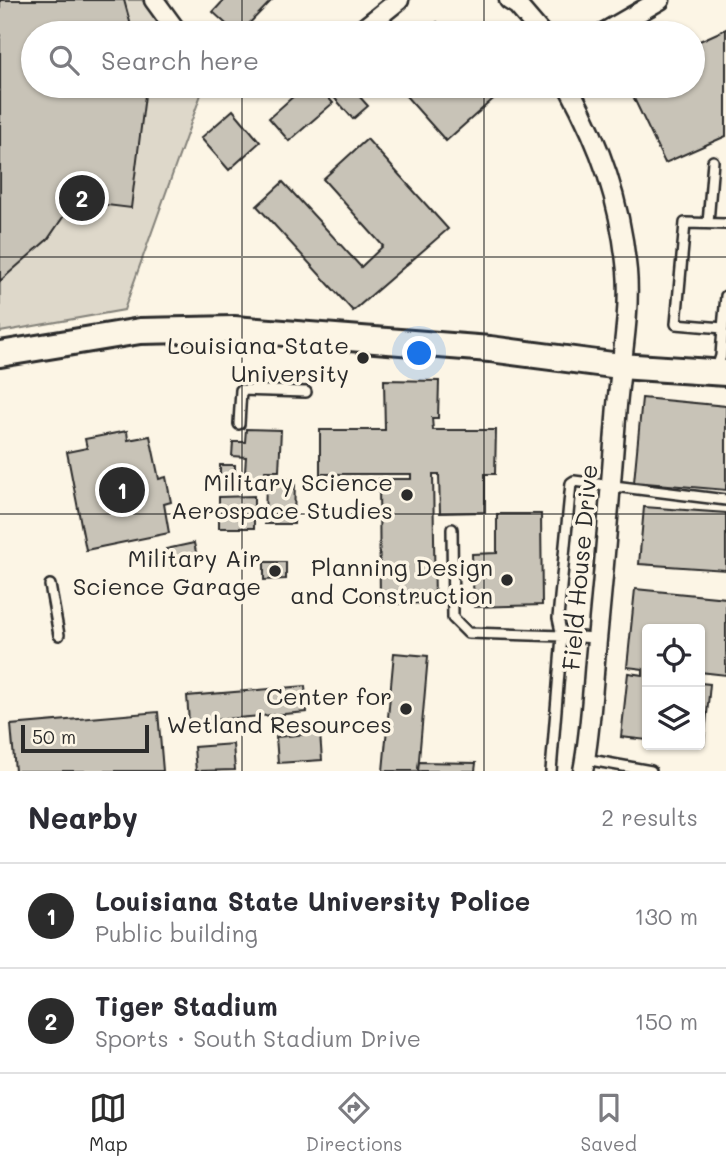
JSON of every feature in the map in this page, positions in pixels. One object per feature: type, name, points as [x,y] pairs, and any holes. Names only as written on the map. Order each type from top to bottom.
[{"type":"street","points":[[154,0],[169,21]]},
{"type":"street","points":[[376,21],[399,0]]},
{"type":"street","points":[[509,0],[531,21]]},
{"type":"street","points":[[624,21],[660,0]]},
{"type":"street","name":"Field House Drive","points":[[574,98],[597,143],[618,209],[627,273],[626,325],[584,765]]},
{"type":"street","points":[[0,354],[140,331],[234,329],[490,349],[620,366],[721,373]]},
{"type":"lane","points":[[708,223],[713,161]]},
{"type":"lane","points":[[723,328],[676,324],[685,223],[726,224]]},
{"type":"lane","points":[[721,373],[726,296]]},
{"type":"lane","points":[[239,424],[241,390],[306,392]]},
{"type":"lane","points":[[551,771],[562,636],[558,618],[571,483],[574,481],[611,485],[726,500]]},
{"type":"lane","points":[[452,529],[453,618],[468,633],[597,638]]},
{"type":"lane","points":[[50,585],[59,635]]},
{"type":"lane","points":[[584,765],[651,771]]},
{"type":"shaded area","points":[[0,0],[142,0],[159,21],[21,21],[21,98],[200,98],[124,310],[0,332]]},
{"type":"building","points":[[0,0],[124,0],[130,21],[21,21],[21,98],[145,98],[131,208],[74,201],[48,239],[0,281]]},
{"type":"building","points":[[224,0],[272,0],[252,21],[223,21],[213,12]]},
{"type":"building","points":[[726,29],[726,136],[665,163],[634,98],[705,98],[705,39]]},
{"type":"building","points":[[292,98],[329,98],[333,103],[289,141],[269,118]]},
{"type":"building","points":[[335,98],[361,98],[368,106],[353,119]]},
{"type":"building","points":[[408,98],[494,98],[446,141]]},
{"type":"building","points":[[233,110],[260,142],[229,170],[201,138]]},
{"type":"building","points":[[367,139],[448,229],[353,311],[257,206],[283,182],[361,267],[383,246],[323,179]]},
{"type":"building","name":"Military Science Aerospace Studies","points":[[384,380],[439,381],[438,418],[432,418],[433,430],[496,430],[495,474],[485,474],[485,512],[440,513],[439,474],[433,474],[435,603],[380,604],[379,479],[411,479],[411,474],[320,474],[320,430],[385,430]]},
{"type":"building","points":[[642,398],[726,406],[726,490],[634,482]]},
{"type":"building","points":[[246,429],[281,430],[279,471],[265,471],[265,486],[244,486],[246,457],[232,456],[233,442],[245,442]]},
{"type":"building","points":[[127,431],[128,440],[150,436],[159,479],[166,477],[171,502],[164,504],[169,533],[86,550],[67,452],[87,448],[85,439]]},
{"type":"building","points":[[220,465],[235,465],[235,482],[220,483]]},
{"type":"building","points":[[266,479],[295,479],[294,524],[265,524]]},
{"type":"building","points":[[254,496],[254,528],[219,528],[219,497]]},
{"type":"building","points":[[644,507],[726,513],[726,570],[639,564]]},
{"type":"building","name":"Planning Design and Construction","points":[[497,514],[541,514],[542,605],[474,607],[472,554],[497,553]]},
{"type":"building","points":[[194,543],[198,561],[170,567],[166,549]]},
{"type":"building","name":"Military Air Science Garage","points":[[264,562],[286,562],[286,579],[264,580]]},
{"type":"building","points":[[635,589],[726,598],[726,675],[705,673],[705,624],[642,624],[642,669],[627,667]]},
{"type":"building","name":"Center for Wetland Resources","points":[[394,653],[428,656],[418,771],[383,771]]},
{"type":"building","points":[[628,673],[642,675],[642,739],[621,737]]},
{"type":"building","points":[[705,684],[710,684],[705,735]]},
{"type":"building","points":[[305,686],[307,712],[189,722],[187,696]]},
{"type":"building","points":[[158,712],[163,771],[15,771],[11,725]]},
{"type":"building","points":[[320,733],[322,760],[278,763],[276,737]]},
{"type":"building","points":[[233,744],[235,770],[196,771],[194,747]]},
{"type":"building","points":[[419,762],[476,763],[475,771],[418,771]]},
{"type":"place","name":"Tiger Stadium","points":[[82,198]]},
{"type":"place","name":"Louisiana State University","points":[[363,358]]},
{"type":"place","name":"Louisiana State University Police","points":[[122,490]]},
{"type":"place","name":"Military Science Aerospace Studies","points":[[407,495]]},
{"type":"place","name":"Military Air Science Garage","points":[[275,571]]},
{"type":"place","name":"Planning Design and Construction","points":[[507,580]]},
{"type":"place","name":"Center for Wetland Resources","points":[[406,709]]}]
